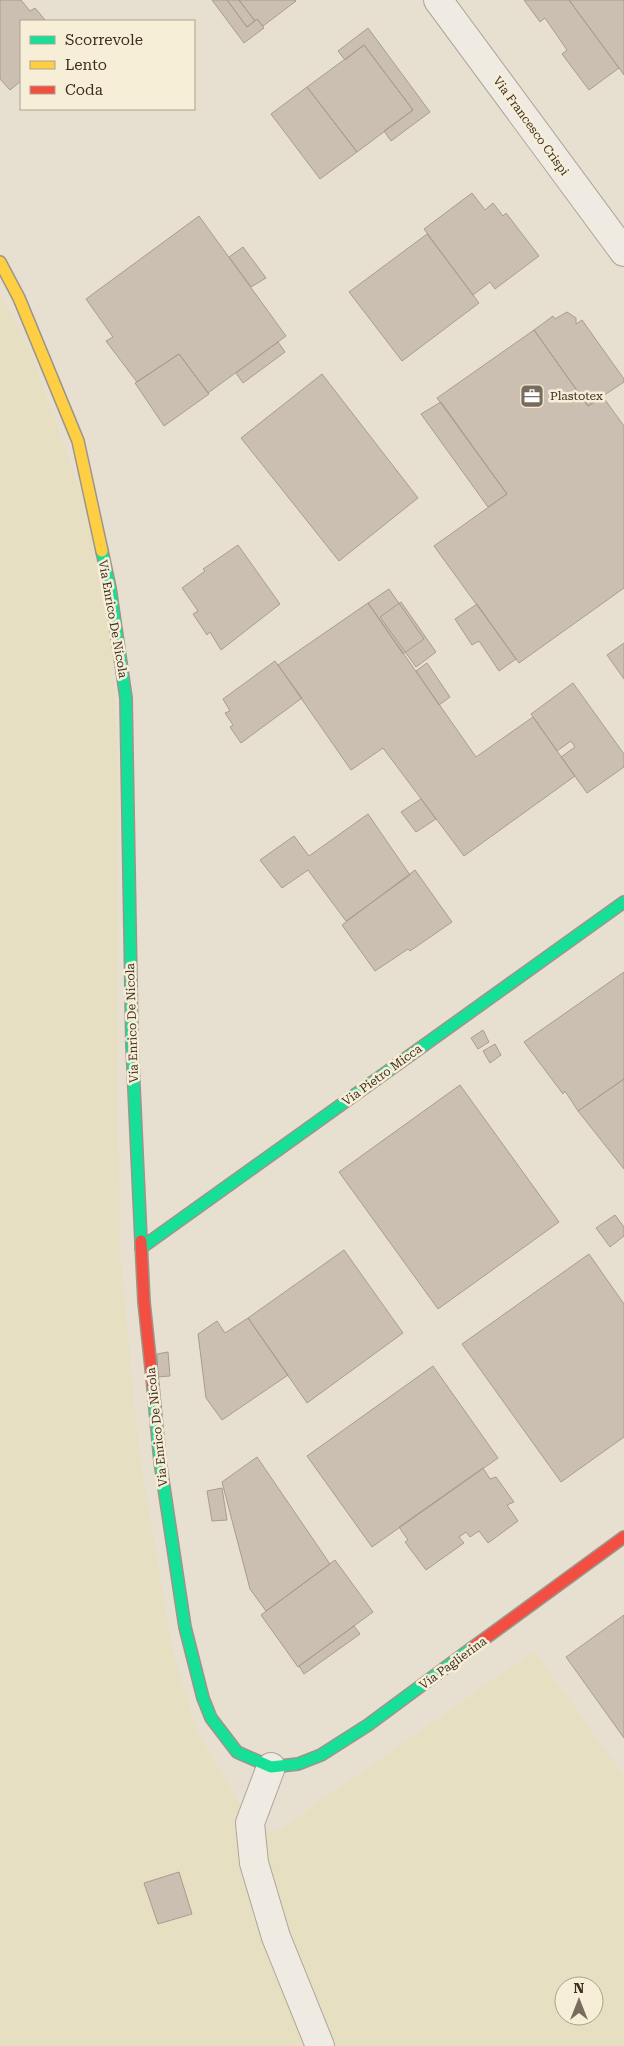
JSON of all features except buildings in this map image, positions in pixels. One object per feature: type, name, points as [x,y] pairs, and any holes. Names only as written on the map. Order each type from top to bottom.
[{"type":"street","name":"Via Francesco Crispi","points":[[438,0],[624,252]]},
{"type":"street","name":"Via Enrico De Nicola","points":[[0,262],[18,298],[78,441],[110,588],[120,646],[126,698],[132,1044],[140,1248],[160,1461],[185,1627],[201,1689],[211,1718],[237,1752],[271,1767]]},
{"type":"street","name":"Via Pietro Micca","points":[[140,1248],[624,902]]},
{"type":"street","name":"Via Paglierina","points":[[271,1767],[298,1764],[322,1754],[368,1725],[624,1537]]},
{"type":"street","points":[[271,1767],[250,1823],[254,1863],[276,1937],[320,2046]]},
{"type":"shaded area","points":[[0,294],[25,337],[90,517],[109,582],[118,776],[117,1017],[120,1252],[140,1459],[173,1652],[198,1734],[251,1822],[261,1831],[278,1831],[534,1651],[624,1776],[624,2046],[0,2046]]},
{"type":"traffic: fast","points":[[102,551],[110,588],[126,698],[132,1044],[141,1241]]},
{"type":"traffic: fast","points":[[141,1248],[624,902]]},
{"type":"traffic: fast","points":[[153,1387],[160,1461],[185,1627],[203,1698],[211,1718],[237,1752],[271,1767],[298,1764],[321,1755],[368,1725],[472,1648]]},
{"type":"traffic: slow","points":[[0,262],[19,298],[78,441],[102,551]]},
{"type":"traffic: jam","points":[[141,1241],[144,1302],[153,1387]]},
{"type":"traffic: jam","points":[[472,1648],[624,1537]]},
{"type":"place","name":"Plastotex","points":[[532,396]]}]
